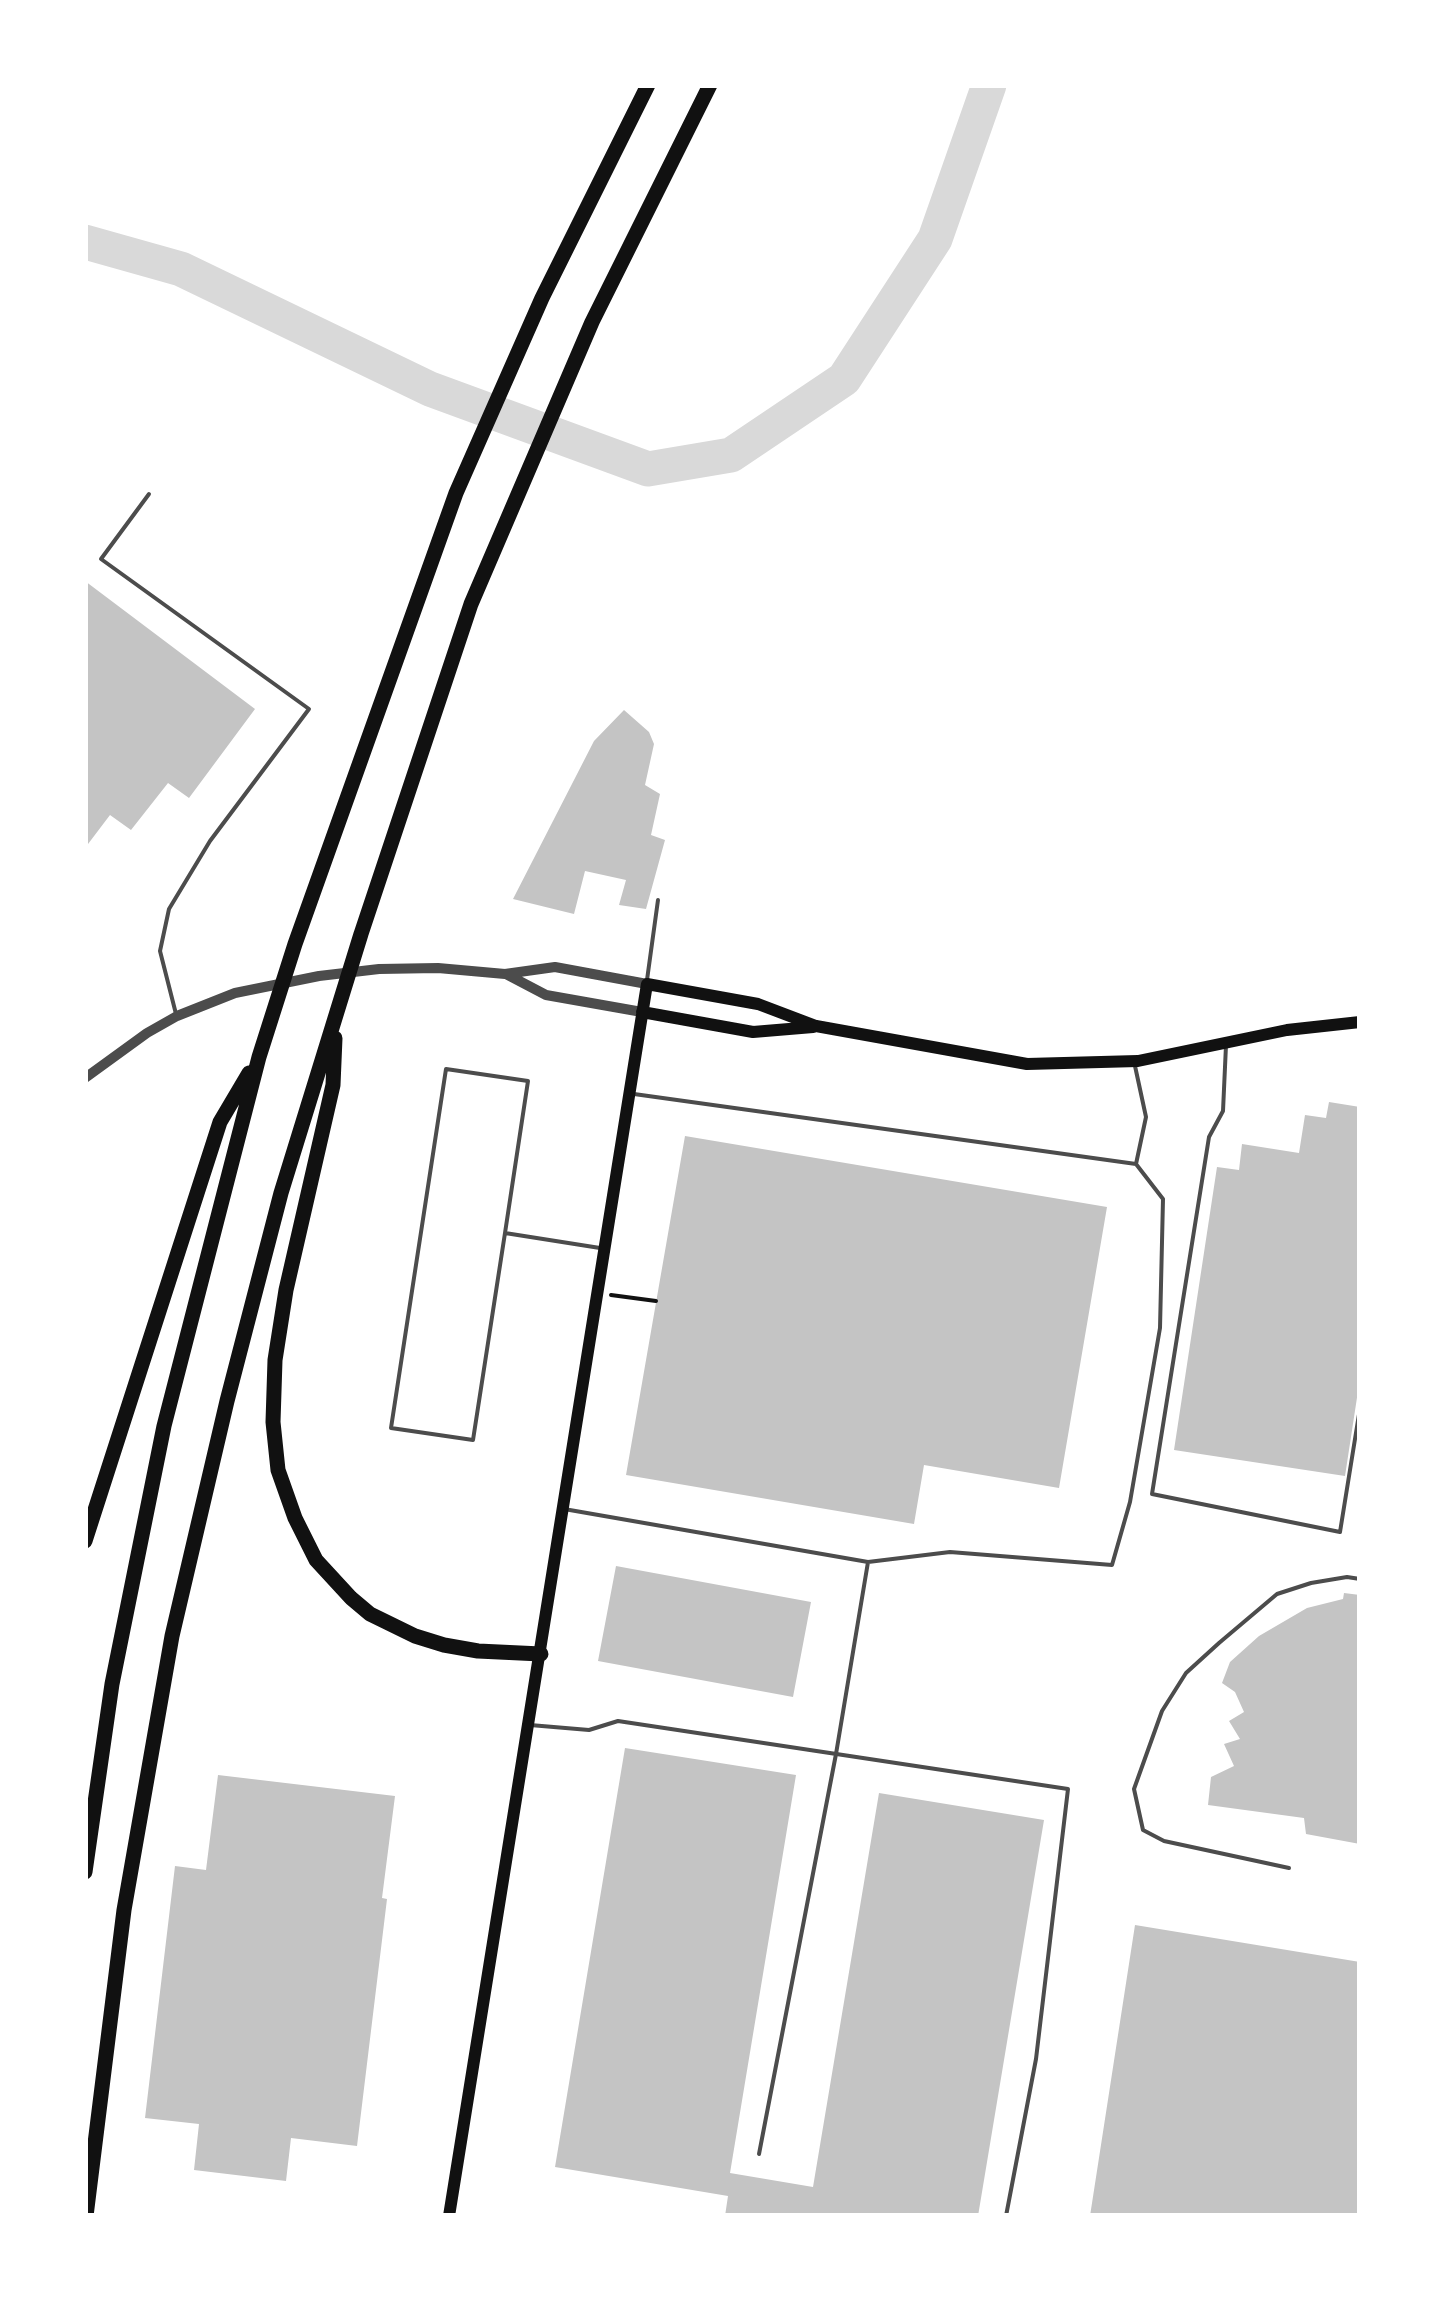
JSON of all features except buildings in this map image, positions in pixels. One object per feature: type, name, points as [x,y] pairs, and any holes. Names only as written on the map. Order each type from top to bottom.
[{"type":"highway","points":[[85,1872],[112,1684],[164,1426],[259,1056],[295,944],[456,493],[542,298],[648,85]]},
{"type":"highway","points":[[86,2216],[124,1910],[172,1636],[276,1212],[361,934],[471,604],[592,322],[710,85]]},
{"type":"highway","points":[[336,1014],[333,1085],[286,1290],[275,1360],[273,1422],[278,1470],[295,1518],[316,1560],[370,1614],[444,1645],[541,1654]]},
{"type":"highway","points":[[85,1542],[220,1122],[259,1056]]},
{"type":"main road","points":[[450,2216],[647,984],[758,1004],[816,1026],[1026,1064],[1134,1062],[1287,1030],[1360,1022]]},
{"type":"main road","points":[[642,1012],[753,1032],[816,1026]]},
{"type":"street","points":[[85,1078],[146,1033],[177,1016],[235,993],[334,974],[418,968],[505,974],[555,967],[647,984]]},
{"type":"street","points":[[505,974],[546,995],[642,1012]]},
{"type":"lane","points":[[150,494],[101,558],[309,709],[210,841],[169,909],[160,951],[177,1016]]},
{"type":"lane","points":[[647,984],[658,900]]},
{"type":"lane","points":[[1226,1043],[1223,1111],[1210,1137],[1152,1494],[1340,1532],[1360,1408]]},
{"type":"lane","points":[[1134,1062],[1146,1117],[1136,1164]]},
{"type":"lane","points":[[446,1069],[528,1082],[505,1233],[473,1440],[392,1428],[446,1069]]},
{"type":"lane","points":[[564,1509],[868,1562],[950,1552],[1112,1565],[1130,1502],[1160,1328],[1163,1199],[1136,1164],[630,1093]]},
{"type":"lane","points":[[505,1233],[605,1249]]},
{"type":"lane","points":[[759,2154],[836,1754],[868,1562]]},
{"type":"lane","points":[[1289,1868],[1164,1841],[1143,1830],[1134,1790],[1162,1711],[1186,1673],[1219,1642],[1277,1594],[1311,1583],[1347,1577],[1360,1579]]},
{"type":"lane","points":[[530,1725],[588,1730],[618,1721],[1068,1789],[1036,2059],[1006,2216]]},
{"type":"path","points":[[598,1294],[656,1301]]},
{"type":"waterway","points":[[85,242],[181,269],[430,389],[648,469],[731,455],[844,379],[935,239],[989,85]]}]
